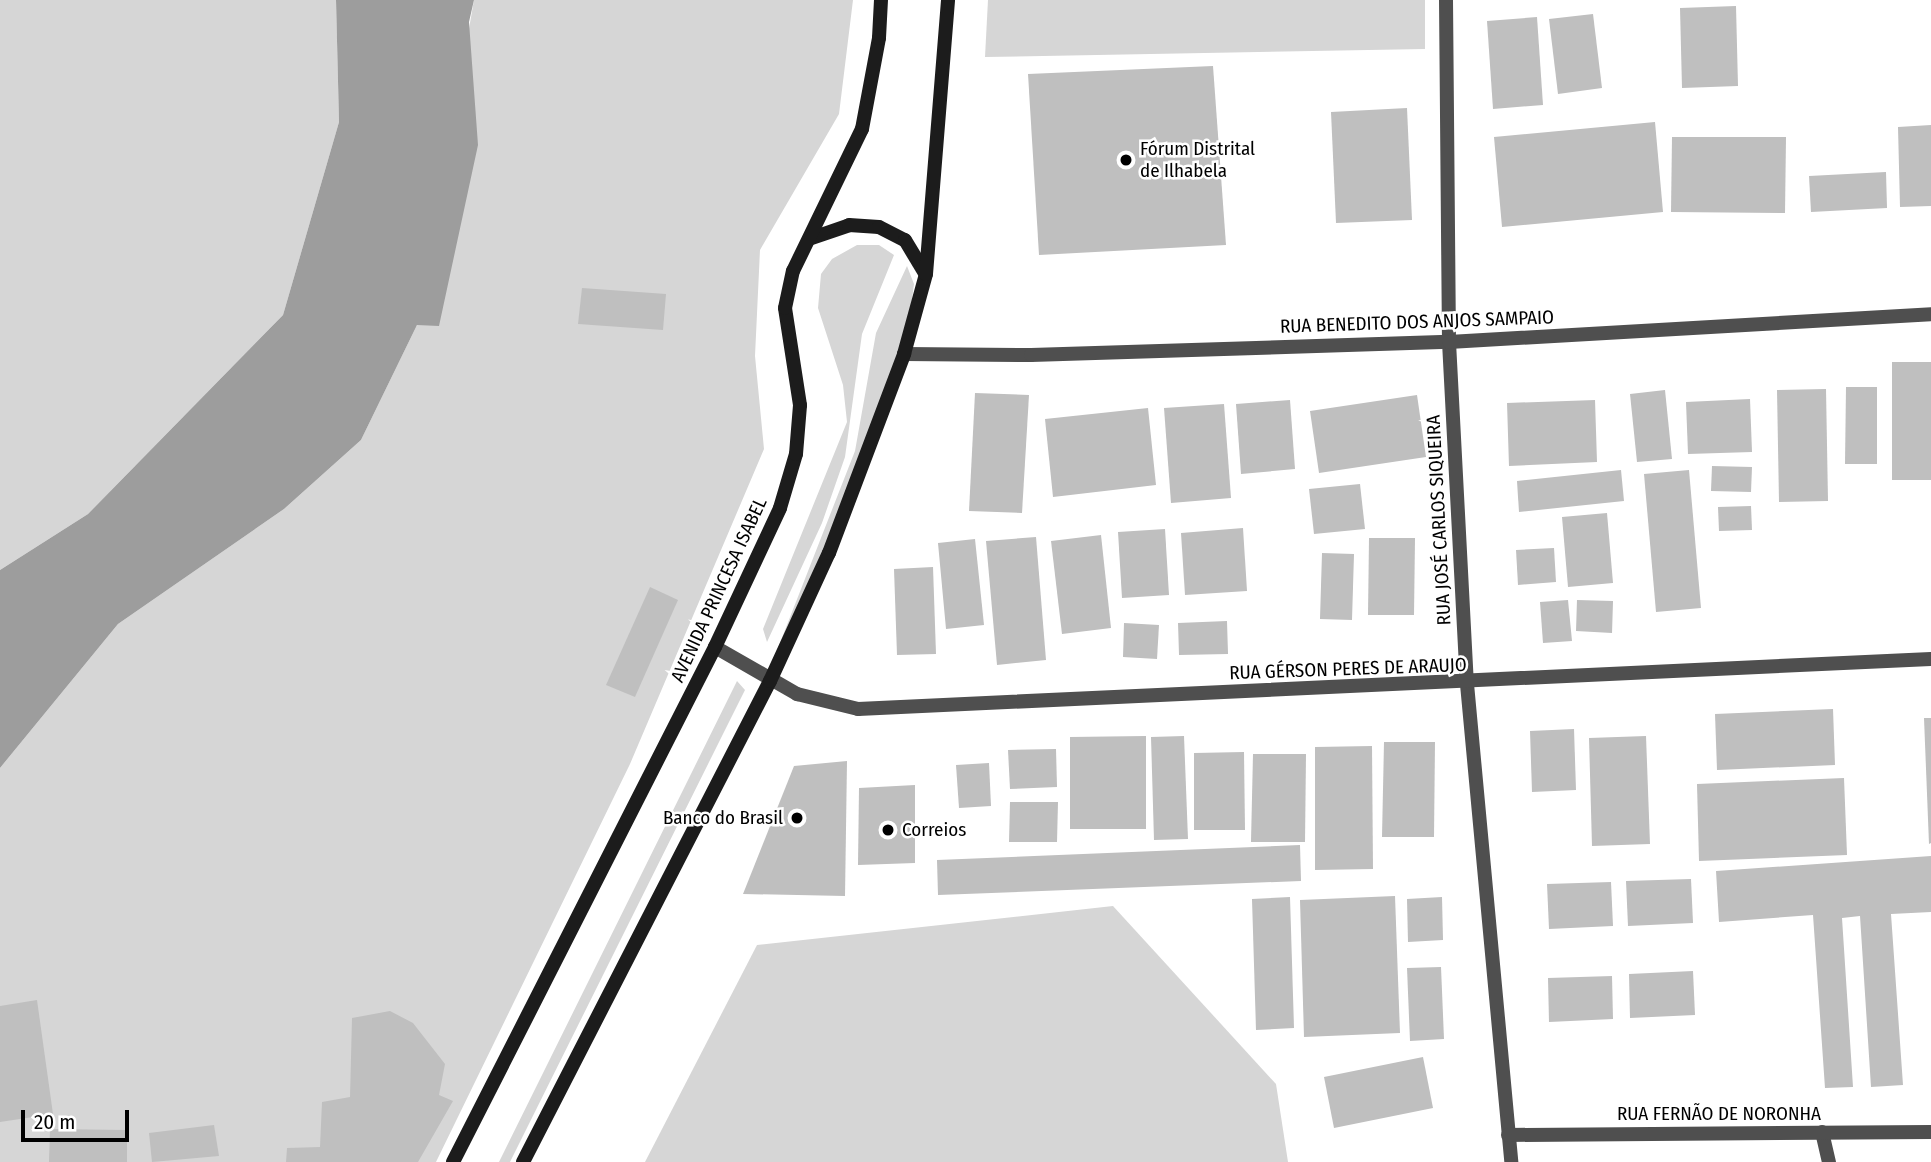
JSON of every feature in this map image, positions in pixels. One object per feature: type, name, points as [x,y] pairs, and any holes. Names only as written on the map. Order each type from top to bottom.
[{"type":"main road","name":"AVENIDA PRINCESA ISABEL","points":[[453,1162],[715,648],[780,508],[796,454],[800,405],[785,308],[793,271],[862,128],[879,38],[881,0]]},
{"type":"main road","points":[[523,1162],[770,681],[829,552],[904,354],[926,274],[948,0]]},
{"type":"main road","points":[[811,238],[849,225],[878,227],[905,240],[926,274]]},
{"type":"street","name":"RUA JOSÉ CARLOS SIQUEIRA","points":[[1446,0],[1449,342],[1467,684],[1511,1162]]},
{"type":"street","name":"RUA BENEDITO DOS ANJOS SAMPAIO","points":[[904,354],[1031,355],[1449,342],[1931,314]]},
{"type":"street","name":"RUA GÉRSON PERES DE ARAUJO","points":[[715,648],[796,694],[858,709],[1467,684],[1931,659]]},
{"type":"street","points":[[1822,1132],[1829,1162]]},
{"type":"street","name":"RUA FERNÃO DE NORONHA","points":[[1508,1135],[1931,1132]]},
{"type":"shaded area","points":[[0,0],[336,0],[339,122],[283,315],[88,514],[0,570]]},
{"type":"shaded area","points":[[336,0],[474,0],[469,22],[478,145],[439,326],[417,325],[361,440],[284,509],[118,624],[0,768],[0,570],[88,514],[283,315],[339,122]]},
{"type":"shaded area","points":[[474,0],[853,0],[839,114],[760,250],[755,356],[764,449],[630,764],[436,1162],[0,1162],[0,768],[118,624],[284,509],[361,440],[417,325]]},
{"type":"shaded area","points":[[988,0],[1425,0],[1425,49],[985,57]]},
{"type":"shaded area","points":[[857,245],[879,245],[894,255],[862,334],[845,457],[822,523],[767,642],[763,629],[847,422],[843,385],[818,308],[821,274],[832,259]]},
{"type":"shaded area","points":[[907,266],[914,284],[908,330],[786,659],[776,653],[855,451],[876,333]]},
{"type":"shaded area","points":[[737,681],[745,690],[510,1162],[499,1162]]},
{"type":"shaded area","points":[[1113,906],[1276,1084],[1288,1162],[645,1162],[757,945]]},
{"type":"building","points":[[1736,6],[1738,86],[1682,88],[1680,8]]},
{"type":"building","points":[[1593,14],[1602,88],[1558,94],[1549,19]]},
{"type":"building","points":[[1537,17],[1543,105],[1493,109],[1487,21]]},
{"type":"building","name":"Fórum Distrital de Ilhabela","points":[[1213,66],[1226,245],[1039,255],[1028,74]]},
{"type":"building","points":[[1407,108],[1412,220],[1336,223],[1331,112]]},
{"type":"building","points":[[1655,122],[1663,212],[1502,227],[1494,137]]},
{"type":"building","points":[[1931,125],[1931,206],[1900,207],[1898,127]]},
{"type":"building","points":[[1672,137],[1786,137],[1785,213],[1671,212]]},
{"type":"building","points":[[1886,172],[1887,208],[1811,212],[1809,176]]},
{"type":"building","points":[[582,288],[666,294],[663,330],[578,324]]},
{"type":"building","points":[[1892,362],[1931,362],[1931,480],[1892,480]]},
{"type":"building","points":[[1846,387],[1877,387],[1877,464],[1845,464]]},
{"type":"building","points":[[1826,389],[1828,501],[1779,502],[1777,390]]},
{"type":"building","points":[[1665,390],[1672,459],[1637,462],[1630,394]]},
{"type":"building","points":[[975,393],[1029,395],[1022,513],[969,511]]},
{"type":"building","points":[[1417,395],[1426,457],[1319,473],[1310,411]]},
{"type":"building","points":[[1750,399],[1752,452],[1688,454],[1686,402]]},
{"type":"building","points":[[1290,400],[1295,469],[1241,474],[1236,404]]},
{"type":"building","points":[[1595,400],[1597,462],[1509,466],[1507,403]]},
{"type":"building","points":[[1224,404],[1231,498],[1171,503],[1164,408]]},
{"type":"building","points":[[1148,408],[1156,485],[1053,497],[1045,419]]},
{"type":"building","points":[[1712,466],[1752,467],[1751,492],[1711,491]]},
{"type":"building","points":[[1621,470],[1624,501],[1519,512],[1517,481]]},
{"type":"building","points":[[1689,470],[1701,608],[1656,612],[1644,474]]},
{"type":"building","points":[[1360,484],[1365,529],[1314,534],[1309,489]]},
{"type":"building","points":[[1751,506],[1752,530],[1719,531],[1718,507]]},
{"type":"building","points":[[1607,513],[1613,583],[1568,587],[1562,517]]},
{"type":"building","points":[[1243,528],[1247,591],[1185,595],[1181,533]]},
{"type":"building","points":[[1165,529],[1169,595],[1122,598],[1118,532]]},
{"type":"building","points":[[1101,535],[1111,628],[1062,634],[1051,541]]},
{"type":"building","points":[[1036,537],[1046,660],[997,665],[986,541]]},
{"type":"building","points":[[1369,538],[1415,538],[1414,615],[1368,615]]},
{"type":"building","points":[[975,539],[984,625],[946,629],[938,543]]},
{"type":"building","points":[[1554,548],[1556,582],[1518,585],[1516,550]]},
{"type":"building","points":[[1322,553],[1354,554],[1352,620],[1320,619]]},
{"type":"building","points":[[933,567],[936,654],[897,655],[894,569]]},
{"type":"building","points":[[650,587],[678,600],[635,697],[606,685]]},
{"type":"building","points":[[1568,600],[1572,641],[1543,643],[1540,602]]},
{"type":"building","points":[[1577,600],[1613,601],[1612,633],[1576,631]]},
{"type":"building","points":[[1227,621],[1228,654],[1179,655],[1178,623]]},
{"type":"building","points":[[1124,623],[1159,625],[1157,659],[1123,657]]},
{"type":"building","points":[[1833,709],[1835,765],[1717,770],[1715,714]]},
{"type":"building","points":[[1924,718],[1931,718],[1929,844]]},
{"type":"building","points":[[1574,729],[1576,790],[1532,792],[1530,731]]},
{"type":"building","points":[[1146,736],[1146,829],[1070,829],[1070,737]]},
{"type":"building","points":[[1184,736],[1188,839],[1154,840],[1151,737]]},
{"type":"building","points":[[1646,736],[1650,844],[1592,846],[1589,738]]},
{"type":"building","points":[[1384,742],[1435,742],[1434,837],[1382,837]]},
{"type":"building","points":[[1372,746],[1373,869],[1315,870],[1315,747]]},
{"type":"building","points":[[1056,749],[1057,787],[1010,789],[1008,750]]},
{"type":"building","points":[[1244,752],[1245,830],[1194,830],[1194,753]]},
{"type":"building","points":[[1253,754],[1306,754],[1305,842],[1251,842]]},
{"type":"building","points":[[847,761],[845,896],[743,894],[794,766]]},
{"type":"building","points":[[989,763],[991,806],[959,808],[956,765]]},
{"type":"building","points":[[1844,778],[1847,855],[1699,861],[1697,784]]},
{"type":"building","points":[[915,785],[915,863],[858,865],[859,788]]},
{"type":"building","points":[[1010,802],[1058,802],[1057,842],[1009,842]]},
{"type":"building","points":[[1300,845],[1301,881],[938,895],[937,860]]},
{"type":"building","points":[[1931,856],[1931,912],[1891,914],[1903,1085],[1871,1087],[1860,916],[1842,918],[1853,1087],[1825,1088],[1813,915],[1719,922],[1716,871]]},
{"type":"building","points":[[1691,879],[1693,923],[1628,926],[1626,881]]},
{"type":"building","points":[[1611,882],[1613,926],[1549,929],[1547,884]]},
{"type":"building","points":[[1395,896],[1400,1033],[1304,1037],[1300,900]]},
{"type":"building","points":[[1290,897],[1294,1028],[1256,1030],[1252,899]]},
{"type":"building","points":[[1442,897],[1443,940],[1408,942],[1407,899]]},
{"type":"building","points":[[1441,967],[1444,1039],[1410,1041],[1407,968]]},
{"type":"building","points":[[1693,971],[1695,1015],[1630,1018],[1629,974]]},
{"type":"building","points":[[1612,976],[1613,1019],[1549,1022],[1548,978]]},
{"type":"building","points":[[37,1000],[53,1114],[0,1122],[0,1006]]},
{"type":"building","points":[[390,1011],[413,1023],[445,1064],[439,1095],[453,1101],[418,1162],[286,1162],[287,1148],[320,1147],[322,1102],[350,1097],[352,1018]]},
{"type":"building","points":[[1423,1057],[1433,1108],[1334,1128],[1324,1077]]},
{"type":"building","points":[[214,1125],[219,1156],[152,1162],[149,1133]]},
{"type":"building","points":[[50,1129],[127,1130],[127,1162],[49,1162]]},
{"type":"place","name":"Fórum Distrital de Ilhabela","points":[[1126,160]]},
{"type":"place","name":"Banco do Brasil","points":[[797,818]]},
{"type":"place","name":"Correios","points":[[888,830]]}]
